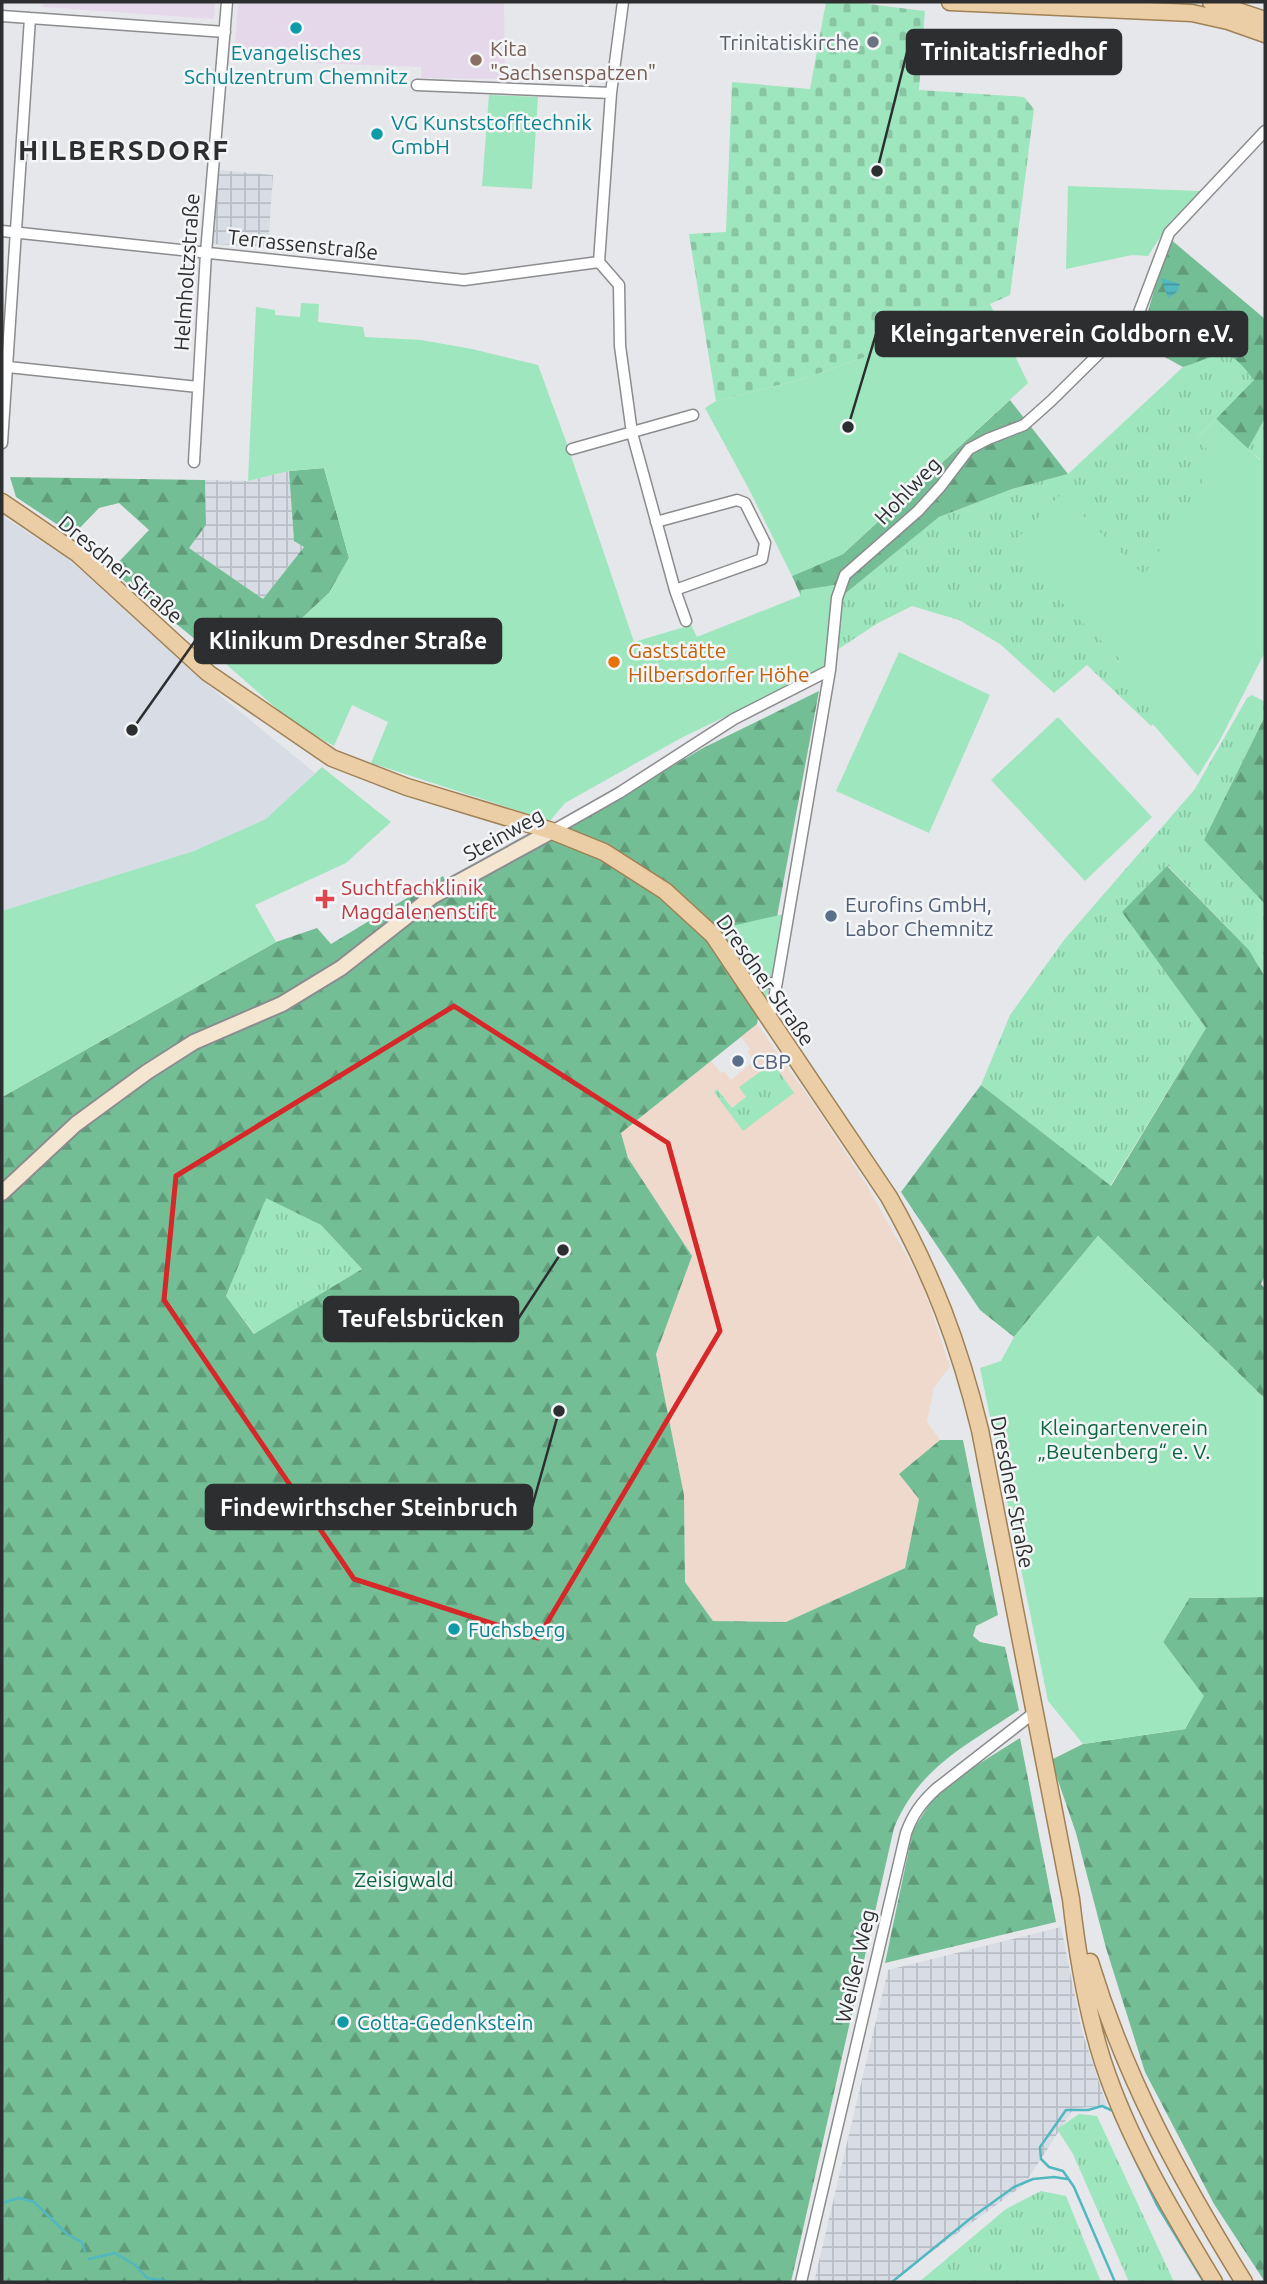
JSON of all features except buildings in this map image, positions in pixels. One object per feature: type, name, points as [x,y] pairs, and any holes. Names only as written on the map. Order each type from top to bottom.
[{"type":"main road","points":[[950,2],[1192,13],[1228,20],[1265,34]]},
{"type":"main road","points":[[1210,2],[1265,20]]},
{"type":"main road","name":"Dresdner Straße","points":[[2,502],[78,554],[208,673],[332,758],[410,788],[552,831],[604,852],[665,891],[713,935],[889,1198],[911,1236],[940,1299],[966,1371],[981,1430],[1071,1899]]},
{"type":"main road","points":[[1071,1899],[1086,1986],[1108,2076],[1155,2180],[1214,2282]]},
{"type":"main road","points":[[1071,1899],[1107,2014],[1140,2096],[1192,2198],[1244,2282]]},
{"type":"street","name":"Helmholtzstraße","points":[[194,462],[206,253],[227,2]]},
{"type":"street","points":[[623,2],[611,93],[599,262],[619,285],[620,346],[632,433],[686,621]]},
{"type":"street","points":[[2,16],[225,32]]},
{"type":"street","points":[[2,443],[30,18]]},
{"type":"street","points":[[417,85],[611,93]]},
{"type":"street","name":"Hohlweg","points":[[766,1014],[772,1010],[830,670],[837,598],[845,575],[918,511],[969,449],[1024,425],[1138,315],[1169,233],[1265,131]]},
{"type":"street","name":"Terrassenstraße","points":[[2,231],[464,280],[599,262]]},
{"type":"street","points":[[8,367],[198,387]]},
{"type":"street","points":[[572,449],[694,415]]},
{"type":"street","points":[[656,522],[737,500],[745,503],[765,543],[762,559],[675,590]]},
{"type":"street","name":"Steinweg","points":[[2,1193],[76,1124],[146,1072],[194,1042],[282,1004],[341,968],[433,896],[619,793],[724,725],[830,670]]},
{"type":"street","points":[[743,979],[776,984]]},
{"type":"street","name":"Weißer Weg","points":[[801,2282],[906,1833],[914,1812],[936,1789],[1035,1712]]},
{"type":"highlighted area","points":[[454,1006],[668,1143],[720,1331],[538,1638],[354,1579],[164,1300],[176,1176]]},
{"type":"shaded area","points":[[43,2],[215,2],[214,19],[43,7]]},
{"type":"shaded area","points":[[238,2],[504,2],[505,72],[503,79],[421,78],[421,67],[234,60]]},
{"type":"shaded area","points":[[217,170],[273,175],[268,247],[212,244]]},
{"type":"shaded area","points":[[289,471],[294,541],[304,547],[263,599],[189,548],[206,525],[205,480],[248,481]]},
{"type":"shaded area","points":[[2,516],[66,557],[210,687],[315,773],[267,819],[194,851],[2,911]]},
{"type":"shaded area","points":[[757,1024],[866,1184],[922,1283],[950,1367],[934,1387],[927,1422],[940,1440],[899,1474],[919,1499],[905,1568],[786,1622],[713,1621],[685,1583],[684,1495],[656,1354],[692,1256],[628,1158],[621,1133],[711,1061],[731,1080],[754,1061],[747,1051],[750,1049],[741,1037]]},
{"type":"shaded area","points":[[1061,1927],[1082,2031],[1107,2106],[1077,2108],[1072,2111],[1024,2185],[890,2282],[814,2282],[888,1970]]},
{"type":"green space","points":[[826,2],[852,2],[925,11],[919,90],[1024,97],[1034,109],[1010,295],[897,346],[803,379],[716,401],[689,234],[726,232],[732,82],[810,89]]},
{"type":"green space","points":[[489,95],[538,97],[532,189],[482,186]]},
{"type":"green space","points":[[1068,186],[1200,191],[1170,222],[1148,256],[1132,255],[1066,269]]},
{"type":"green space","points":[[1169,238],[1265,319],[1265,418],[1248,449],[1216,419],[1254,380],[1245,368],[1230,356],[1223,355],[1183,367],[1130,338],[1145,322]]},
{"type":"green space","points":[[301,303],[319,304],[318,322],[363,327],[365,337],[421,340],[538,365],[634,642],[691,625],[697,637],[800,596],[801,590],[835,585],[827,667],[681,738],[565,803],[550,821],[371,763],[388,722],[352,705],[334,746],[293,723],[226,664],[245,645],[284,635],[329,593],[349,558],[324,468],[289,471],[248,481],[256,307],[275,310],[275,315],[300,317]]},
{"type":"green space","points":[[990,304],[1028,383],[843,554],[792,576],[705,408],[716,401],[803,379],[897,346]]},
{"type":"green space","points":[[1220,353],[1238,359],[1255,380],[1196,439],[1218,458],[1171,706],[1151,726],[1087,665],[1054,693],[1000,644],[959,620],[912,606],[878,623],[837,650],[841,597],[939,517],[1012,489],[1068,474],[1183,367]]},
{"type":"green space","points":[[1010,400],[1068,474],[1012,489],[939,517],[841,597],[834,585],[801,596],[792,576],[843,554]]},
{"type":"green space","points":[[1265,418],[1265,451],[1261,460],[1248,449]]},
{"type":"green space","points":[[1216,419],[1260,460],[1265,451],[1265,652],[1220,740],[1198,776],[1151,722],[1167,705],[1007,549],[1061,494],[1144,575],[1217,459],[1196,439]]},
{"type":"green space","points":[[324,468],[349,558],[329,593],[284,635],[245,645],[225,664],[111,570],[149,530],[119,503],[99,508],[73,535],[16,497],[10,477],[205,480],[206,525],[189,548],[263,599],[304,547],[294,541],[289,471]]},
{"type":"green space","points":[[899,652],[990,695],[929,833],[836,791]]},
{"type":"green space","name":"Zeisigwald","points":[[819,691],[757,1024],[621,1133],[628,1158],[692,1256],[656,1354],[684,1495],[685,1582],[713,1621],[786,1622],[905,1568],[919,1499],[899,1474],[940,1440],[963,1440],[998,1615],[976,1626],[973,1636],[980,1642],[1005,1647],[1019,1710],[946,1759],[931,1773],[904,1807],[894,1828],[791,2282],[2,2282],[2,1097],[276,942],[317,928],[331,944],[443,876],[453,895],[703,748]],"holes":[[[266,1198],[321,1225],[362,1269],[254,1334],[226,1296]]]},
{"type":"green space","points":[[1252,695],[1265,702],[1265,716],[1204,840],[1265,904],[1265,977],[1249,950],[1168,866],[1123,912],[1206,1028],[1110,1186],[981,1085],[1010,1015],[1064,940],[1195,789],[1247,698]]},
{"type":"green space","points":[[1265,716],[1265,904],[1204,840]]},
{"type":"green space","points":[[1058,717],[1152,817],[1085,881],[991,780]]},
{"type":"green space","points":[[322,767],[391,822],[346,863],[255,905],[276,942],[2,1097],[2,911],[194,851],[266,819]]},
{"type":"green space","points":[[1167,866],[1249,950],[1265,977],[1265,1276],[1261,1284],[1265,1289],[1265,1399],[1098,1236],[1014,1337],[980,1310],[901,1192],[981,1085],[1111,1186],[1206,1028],[1122,912]]},
{"type":"green space","points":[[784,914],[767,998],[719,929]]},
{"type":"green space","points":[[767,1067],[778,1070],[794,1093],[743,1131],[714,1092],[717,1089],[732,1108],[746,1097],[739,1087]]},
{"type":"green space","points":[[266,1197],[321,1225],[362,1269],[255,1334],[226,1296]]},
{"type":"green space","name":"Kleingartenverein „Beutenberg“ e. V.","points":[[1098,1236],[1265,1399],[1265,1597],[1189,1598],[1163,1642],[1204,1696],[1185,1729],[1083,1744],[1048,1701],[980,1368],[1001,1361],[1014,1337]]},
{"type":"green space","points":[[1265,1597],[1265,2282],[1214,2204],[1145,2072],[1106,1948],[1076,1833],[1051,1760],[1083,1744],[1185,1729],[1203,1696],[1163,1642],[1189,1598]]},
{"type":"green space","points":[[1020,1738],[1056,1922],[885,1963],[913,1830],[939,1789]]},
{"type":"green space","points":[[1079,2114],[1097,2116],[1174,2282],[1129,2282],[1073,2154],[1057,2129]]},
{"type":"green space","points":[[1041,2191],[1066,2196],[1101,2282],[919,2282],[1006,2209]]},
{"type":"water","points":[[1161,278],[1180,284],[1177,292],[1168,298]]},
{"type":"waterway","points":[[1115,2282],[1074,2187],[1063,2171],[1049,2167],[1041,2159],[1040,2147],[1066,2110],[1088,2110],[1102,2106],[1113,2111],[1117,2121]]},
{"type":"waterway","points":[[1133,2155],[1157,2205],[1204,2282]]},
{"type":"waterway","points":[[892,2282],[1014,2187],[1033,2179],[1067,2179]]},
{"type":"waterway","points":[[2,2203],[19,2198],[34,2202],[68,2235],[82,2242],[85,2252]]},
{"type":"waterway","points":[[89,2259],[115,2253],[135,2265],[147,2278],[174,2282]]},
{"type":"place","name":"Evangelisches Schulzentrum Chemnitz","points":[[296,28]]},
{"type":"place","name":"Trinitatiskirche","points":[[873,42]]},
{"type":"place","name":"Kita \"Sachsenspatzen\"","points":[[476,60]]},
{"type":"place","name":"VG Kunststofftechnik GmbH","points":[[377,134]]},
{"type":"place","name":"Trinitatisfriedhof","points":[[877,171]]},
{"type":"place","name":"Kleingartenverein Goldborn e.V.","points":[[848,427]]},
{"type":"place","name":"Gaststätte Hilbersdorfer Höhe","points":[[614,662]]},
{"type":"place","name":"Klinikum Dresdner Straße","points":[[132,730]]},
{"type":"place","name":"Suchtfachklinik Magdalenenstift","points":[[325,899]]},
{"type":"place","name":"Eurofins GmbH, Labor Chemnitz","points":[[831,916]]},
{"type":"place","name":"CBP","points":[[738,1061]]},
{"type":"place","name":"Teufelsbrücken","points":[[563,1250]]},
{"type":"place","name":"Findewirthscher Steinbruch","points":[[559,1411]]},
{"type":"place","name":"Fuchsberg","points":[[454,1629]]},
{"type":"place","name":"Cotta-Gedenkstein","points":[[343,2022]]},
{"type":"district","name":"HILBERSDORF","points":[[124,149]]}]
